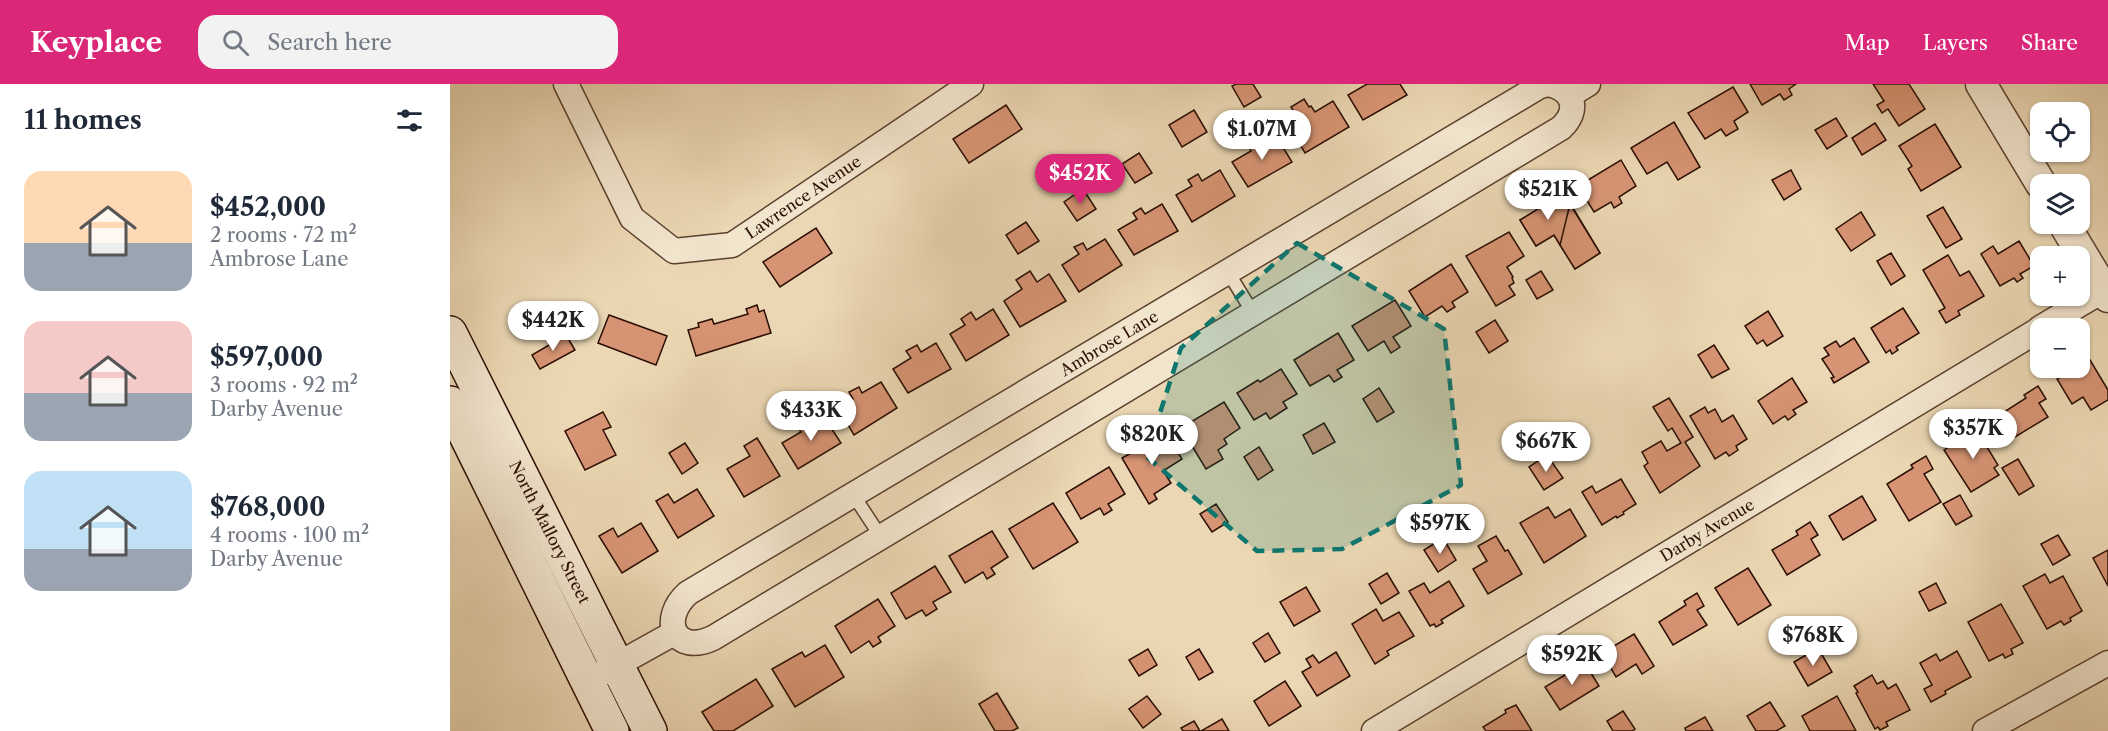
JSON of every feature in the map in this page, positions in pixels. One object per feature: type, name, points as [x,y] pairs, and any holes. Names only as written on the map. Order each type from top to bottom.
[{"type":"main road","name":"North Mallory Street","points":[[450,333],[650,731]]},
{"type":"main road","name":"North Mallory Street","points":[[450,403],[612,731]]},
{"type":"street","name":"Lawrence Avenue","points":[[566,84],[632,218],[674,251],[732,245],[971,84]]},
{"type":"street","points":[[1981,84],[2035,174]]},
{"type":"street","name":"Ambrose Lane","points":[[1554,85],[1579,89],[1569,119],[1561,128],[706,641],[687,642],[674,633],[672,626],[675,610],[688,593],[1540,86],[1554,85]]},
{"type":"street","points":[[2070,234],[2106,294]]},
{"type":"street","name":"Darby Avenue","points":[[2061,318],[2106,294]]},
{"type":"street","name":"Darby Avenue","points":[[1374,731],[2030,335]]},
{"type":"street","points":[[586,682],[674,633]]},
{"type":"street","points":[[1985,731],[2108,663]]},
{"type":"lane","points":[[1228,272],[1253,313]]},
{"type":"lane","points":[[854,496],[880,537]]},
{"type":"highlighted area","points":[[1297,243],[1444,329],[1461,485],[1342,549],[1257,551],[1146,456],[1181,348]]},
{"type":"building","points":[[1253,84],[1261,97],[1244,107],[1232,86]]},
{"type":"building","points":[[1367,84],[1400,84],[1407,95],[1363,120],[1348,95]]},
{"type":"building","points":[[1750,84],[1796,84],[1789,89],[1792,95],[1784,100],[1780,94],[1762,105]]},
{"type":"building","points":[[1873,84],[1909,84],[1925,109],[1899,126],[1888,109],[1882,113],[1877,105],[1884,101]]},
{"type":"building","points":[[1733,87],[1748,112],[1734,121],[1738,129],[1726,136],[1721,129],[1705,139],[1688,113]]},
{"type":"building","points":[[1304,99],[1315,112],[1333,101],[1349,127],[1305,153],[1286,121],[1296,115],[1291,107]]},
{"type":"building","points":[[1006,105],[1022,129],[969,163],[953,139]]},
{"type":"building","points":[[1194,110],[1207,132],[1182,147],[1169,125]]},
{"type":"building","points":[[1836,118],[1847,136],[1827,149],[1815,130]]},
{"type":"building","points":[[1674,122],[1700,167],[1678,180],[1667,162],[1647,174],[1631,148]]},
{"type":"building","points":[[1875,123],[1886,140],[1862,155],[1852,138]]},
{"type":"building","points":[[1935,124],[1961,167],[1921,191],[1908,169],[1912,166],[1899,146]]},
{"type":"building","points":[[1276,136],[1292,162],[1248,187],[1232,162],[1251,151],[1247,144],[1256,139],[1260,146]]},
{"type":"building","points":[[1139,153],[1152,173],[1135,183],[1122,164]]},
{"type":"building","points":[[1621,160],[1636,186],[1619,197],[1622,203],[1614,208],[1611,202],[1594,212],[1578,186]]},
{"type":"building","points":[[1220,170],[1235,196],[1192,222],[1176,195],[1192,186],[1188,180],[1198,174],[1202,181]]},
{"type":"building","points":[[1791,170],[1801,189],[1784,200],[1772,180]]},
{"type":"building","points":[[1083,189],[1096,209],[1077,221],[1064,202]]},
{"type":"building","points":[[1564,193],[1570,204],[1560,245],[1554,235],[1536,246],[1520,220]]},
{"type":"building","points":[[1564,193],[1600,253],[1575,269],[1554,235],[1536,246],[1520,220]]},
{"type":"building","points":[[1162,204],[1178,231],[1134,255],[1118,230],[1137,219],[1133,213],[1141,208],[1145,214]]},
{"type":"building","points":[[1570,204],[1600,253],[1575,269],[1560,245]]},
{"type":"building","points":[[1943,207],[1962,239],[1946,248],[1927,216]]},
{"type":"building","points":[[1861,212],[1875,235],[1851,251],[1836,229]]},
{"type":"building","points":[[1026,222],[1039,241],[1018,254],[1006,235]]},
{"type":"building","points":[[816,228],[832,253],[780,287],[763,262]]},
{"type":"building","points":[[1509,232],[1524,256],[1507,267],[1514,283],[1509,286],[1515,295],[1496,306],[1466,256]]},
{"type":"building","points":[[1105,239],[1122,265],[1079,292],[1062,265],[1079,254],[1074,247],[1083,243],[1087,250]]},
{"type":"building","points":[[2019,241],[2030,259],[2030,268],[2020,274],[2023,278],[2017,282],[2014,278],[2000,286],[1981,254],[1993,246],[1998,254]]},
{"type":"building","points":[[1891,253],[1905,276],[1891,285],[1877,261]]},
{"type":"building","points":[[1948,255],[1960,276],[1969,271],[1984,296],[1958,311],[1960,315],[1946,323],[1939,311],[1945,308],[1923,270]]},
{"type":"building","points":[[1451,264],[1468,292],[1452,302],[1455,307],[1447,312],[1442,306],[1425,317],[1409,291]]},
{"type":"building","points":[[1030,271],[1037,282],[1049,274],[1066,301],[1020,327],[1004,301],[1022,289],[1016,280]]},
{"type":"building","points":[[1541,271],[1553,290],[1537,299],[1526,280]]},
{"type":"building","points":[[1395,300],[1411,326],[1393,337],[1400,347],[1391,353],[1384,341],[1368,351],[1352,326]]},
{"type":"building","points":[[757,305],[759,312],[764,310],[771,333],[696,356],[688,330],[699,327],[698,323],[712,319],[714,324],[748,314],[746,309]]},
{"type":"building","points":[[1903,308],[1919,333],[1896,347],[1898,350],[1892,354],[1890,350],[1886,353],[1871,328]]},
{"type":"building","points":[[993,309],[1009,335],[966,361],[950,334],[965,325],[961,319],[971,312],[976,320]]},
{"type":"building","points":[[1768,311],[1783,336],[1767,346],[1763,340],[1757,344],[1745,326]]},
{"type":"building","points":[[609,315],[667,336],[656,365],[598,343]]},
{"type":"building","points":[[1495,320],[1508,341],[1489,353],[1476,332]]},
{"type":"building","points":[[1338,333],[1354,360],[1337,370],[1342,377],[1334,382],[1329,375],[1310,386],[1294,360]]},
{"type":"building","points":[[566,335],[575,350],[540,369],[532,355]]},
{"type":"building","points":[[1854,338],[1869,362],[1834,383],[1831,378],[1834,377],[1822,359],[1829,355],[1824,348],[1836,341],[1840,347]]},
{"type":"building","points":[[936,343],[951,369],[908,393],[893,369],[911,358],[906,351],[917,345],[921,352]]},
{"type":"building","points":[[1714,345],[1729,369],[1712,378],[1698,355]]},
{"type":"building","points":[[2090,360],[2108,390],[2108,400],[2091,410],[2083,397],[2072,404],[2057,379],[2090,378]]},
{"type":"building","points":[[1281,369],[1297,394],[1283,402],[1287,408],[1270,419],[1266,413],[1254,420],[1237,393]]},
{"type":"building","points":[[1792,378],[1807,402],[1793,410],[1796,414],[1788,420],[1785,416],[1773,424],[1758,401]]},
{"type":"building","points":[[881,382],[897,408],[854,435],[838,408],[853,399],[849,392],[859,387],[862,393]]},
{"type":"building","points":[[2038,386],[2046,399],[2039,403],[2048,417],[2015,437],[2001,414],[2026,398],[2024,395]]},
{"type":"building","points":[[1379,388],[1394,412],[1377,422],[1363,399]]},
{"type":"building","points":[[1669,398],[1693,437],[1685,442],[1700,466],[1660,493],[1644,466],[1648,463],[1642,452],[1661,441],[1667,451],[1681,443],[1672,428],[1668,431],[1653,407]]},
{"type":"building","points":[[1224,402],[1240,428],[1224,439],[1227,444],[1218,450],[1223,459],[1206,469],[1181,428]]},
{"type":"building","points":[[1705,407],[1708,413],[1715,409],[1722,422],[1733,415],[1747,439],[1736,446],[1738,450],[1729,456],[1726,452],[1715,459],[1690,416]]},
{"type":"building","points":[[603,412],[611,427],[603,430],[616,455],[585,470],[565,431]]},
{"type":"building","points":[[824,417],[841,443],[798,469],[782,443],[801,432],[796,425],[804,420],[808,426]]},
{"type":"building","points":[[1324,423],[1335,442],[1313,454],[1303,435]]},
{"type":"building","points":[[1976,429],[1998,465],[1994,468],[1999,475],[1971,492],[1944,450],[1957,442],[1955,438],[1963,434],[1964,437]]},
{"type":"building","points":[[1166,433],[1182,459],[1163,471],[1171,483],[1154,494],[1157,499],[1149,504],[1122,458]]},
{"type":"building","points":[[757,438],[780,476],[744,497],[727,469],[750,456],[744,446]]},
{"type":"building","points":[[685,443],[698,463],[682,474],[669,453]]},
{"type":"building","points":[[1259,447],[1273,470],[1258,480],[1244,457]]},
{"type":"building","points":[[1547,455],[1563,478],[1544,490],[1529,467]]},
{"type":"building","points":[[1926,456],[1933,469],[1924,474],[1941,502],[1909,521],[1887,484],[1913,468],[1911,465]]},
{"type":"building","points":[[2018,459],[2034,486],[2019,495],[2002,468]]},
{"type":"building","points":[[1109,467],[1125,494],[1108,504],[1112,510],[1104,515],[1100,508],[1081,519],[1066,493]]},
{"type":"building","points":[[1621,479],[1636,504],[1623,512],[1624,514],[1602,525],[1582,492],[1592,486],[1596,493]]},
{"type":"building","points":[[697,489],[714,516],[678,538],[656,501],[668,494],[674,503]]},
{"type":"building","points":[[1960,495],[1972,516],[1956,525],[1943,504]]},
{"type":"building","points":[[1862,496],[1876,520],[1843,540],[1829,516]]},
{"type":"building","points":[[1053,503],[1078,542],[1033,569],[1009,529]]},
{"type":"building","points":[[1216,504],[1228,522],[1212,532],[1200,514]]},
{"type":"building","points":[[1548,507],[1555,518],[1570,509],[1586,536],[1544,563],[1520,523]]},
{"type":"building","points":[[1810,522],[1818,535],[1811,539],[1820,555],[1787,575],[1772,550],[1798,535],[1796,531]]},
{"type":"building","points":[[641,523],[658,551],[622,573],[599,536],[613,528],[618,537]]},
{"type":"building","points":[[992,531],[1008,557],[991,568],[995,574],[987,579],[983,572],[965,583],[949,556]]},
{"type":"building","points":[[2058,535],[2070,555],[2053,565],[2041,544]]},
{"type":"building","points":[[1496,536],[1505,551],[1508,550],[1522,574],[1488,594],[1473,569],[1487,561],[1478,546]]},
{"type":"building","points":[[1443,538],[1456,560],[1438,572],[1424,550]]},
{"type":"building","points":[[2108,550],[2108,586],[2093,558]]},
{"type":"building","points":[[935,566],[951,592],[933,602],[937,609],[926,616],[922,610],[906,619],[891,593]]},
{"type":"building","points":[[1748,568],[1771,605],[1738,625],[1715,588]]},
{"type":"building","points":[[1387,573],[1399,593],[1381,604],[1369,584]]},
{"type":"building","points":[[2045,574],[2050,583],[2063,576],[2082,611],[2070,618],[2071,621],[2064,625],[2061,621],[2047,629],[2023,586]]},
{"type":"building","points":[[1449,581],[1464,606],[1441,620],[1443,623],[1436,627],[1434,624],[1430,626],[1409,591],[1424,583],[1430,593]]},
{"type":"building","points":[[1936,583],[1946,603],[1929,611],[1919,592]]},
{"type":"building","points":[[1306,587],[1320,611],[1294,626],[1280,602]]},
{"type":"building","points":[[1697,593],[1704,606],[1697,610],[1707,625],[1673,645],[1659,622],[1686,605],[1684,601]]},
{"type":"building","points":[[878,599],[895,626],[878,637],[881,642],[873,647],[869,641],[851,653],[835,626]]},
{"type":"building","points":[[2001,604],[2023,643],[2011,649],[2013,654],[2005,658],[2003,654],[1989,661],[1968,622]]},
{"type":"building","points":[[1376,609],[1383,621],[1399,612],[1414,636],[1387,651],[1389,655],[1375,664],[1352,624]]},
{"type":"building","points":[[1268,633],[1280,653],[1265,662],[1253,643]]},
{"type":"building","points":[[1634,634],[1654,666],[1642,674],[1636,664],[1616,677],[1602,653]]},
{"type":"building","points":[[825,645],[844,677],[795,707],[772,669],[802,652],[805,657]]},
{"type":"building","points":[[1818,648],[1832,672],[1808,686],[1794,662]]},
{"type":"building","points":[[1148,649],[1157,665],[1139,676],[1129,660]]},
{"type":"building","points":[[1199,649],[1213,672],[1199,680],[1186,657]]},
{"type":"building","points":[[1957,651],[1971,677],[1945,691],[1946,694],[1931,702],[1924,689],[1932,685],[1920,663],[1936,654],[1940,661]]},
{"type":"building","points":[[1336,652],[1350,676],[1317,696],[1302,672],[1311,667],[1306,659],[1313,655],[1319,663]]},
{"type":"building","points":[[1583,660],[1599,686],[1560,710],[1545,687],[1570,672],[1568,669]]},
{"type":"building","points":[[1872,675],[1877,684],[1883,681],[1888,689],[1896,684],[1910,710],[1886,722],[1888,726],[1880,730],[1878,727],[1875,729],[1854,686]]},
{"type":"building","points":[[756,679],[773,706],[733,731],[714,731],[702,712]]},
{"type":"building","points":[[1285,681],[1301,706],[1269,726],[1254,701]]},
{"type":"building","points":[[997,693],[1018,728],[1012,731],[995,731],[979,704]]},
{"type":"building","points":[[1147,696],[1161,714],[1143,728],[1129,709]]},
{"type":"building","points":[[1837,696],[1856,731],[1810,731],[1802,716]]},
{"type":"building","points":[[1770,702],[1785,726],[1776,731],[1756,731],[1747,716]]},
{"type":"building","points":[[1516,705],[1532,731],[1486,731],[1483,727],[1506,713],[1505,710]]},
{"type":"building","points":[[1623,711],[1635,729],[1613,731],[1607,721]]},
{"type":"building","points":[[1705,717],[1713,731],[1686,731],[1685,728]]},
{"type":"building","points":[[1222,719],[1229,731],[1201,731]]},
{"type":"building","points":[[1194,721],[1200,731],[1183,731],[1181,728]]}]
